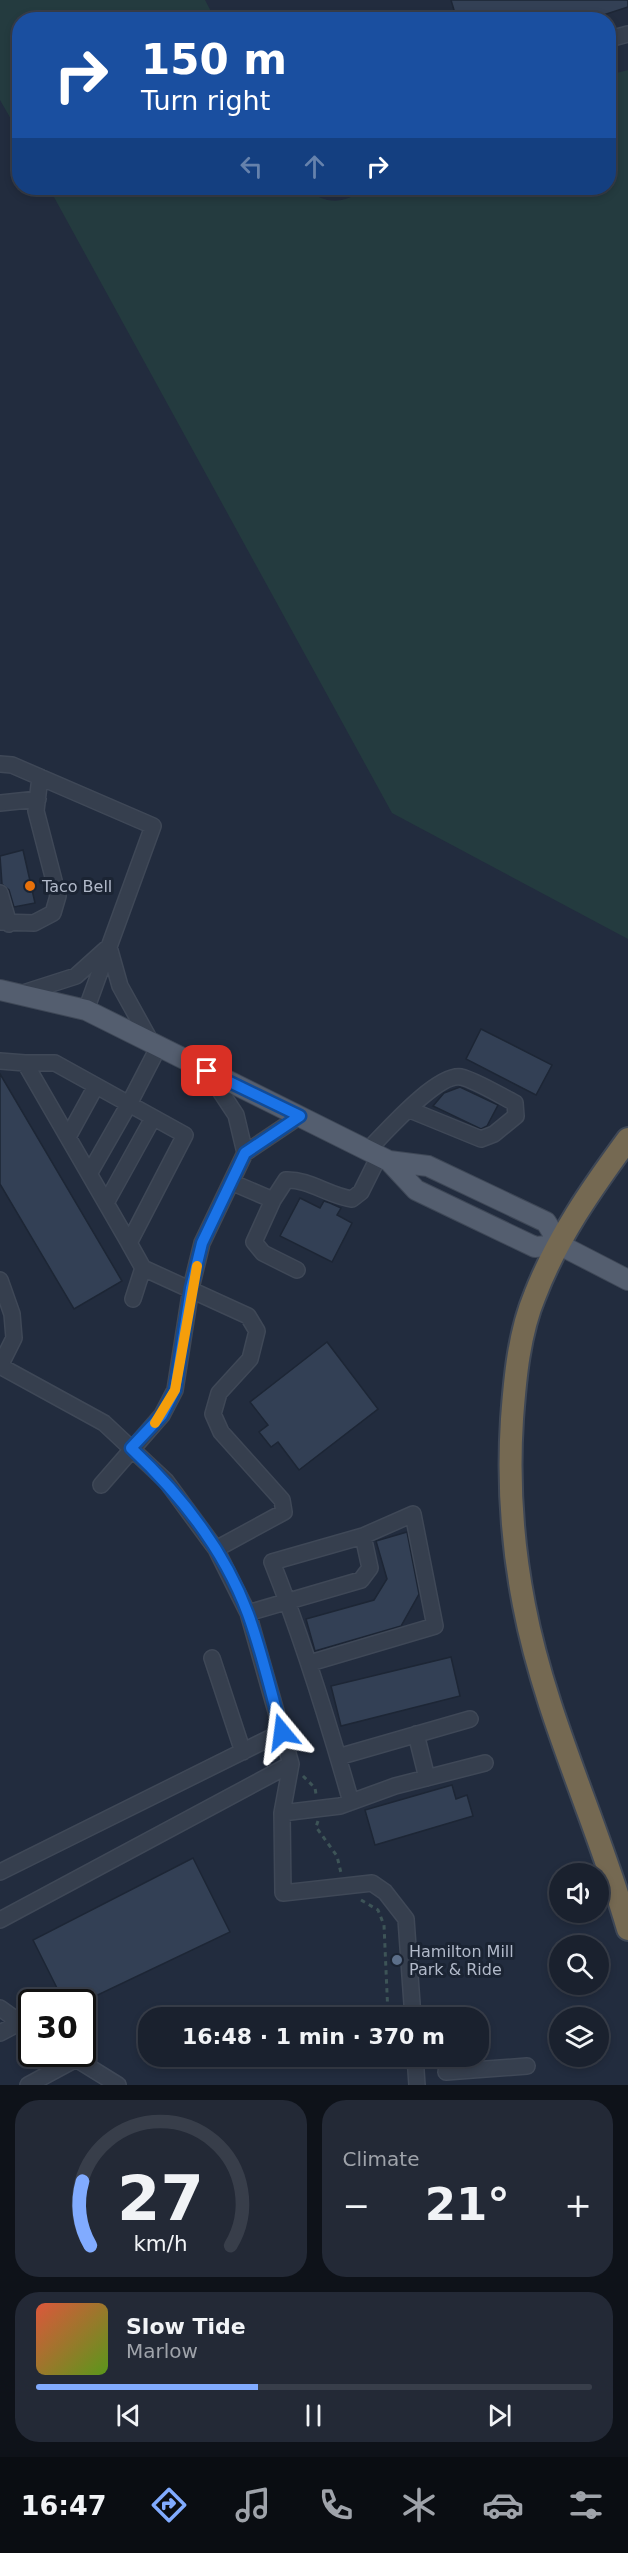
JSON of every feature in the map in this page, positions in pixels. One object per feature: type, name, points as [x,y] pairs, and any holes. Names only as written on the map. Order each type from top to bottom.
[{"type":"highway","points":[[628,1139],[580,1204],[535,1295],[523,1335],[514,1397],[510,1459],[511,1512],[524,1606],[534,1646],[628,1929]]},
{"type":"main road","points":[[10,992],[86,1010],[379,1156],[428,1166],[546,1221],[560,1245],[628,1280]]},
{"type":"main road","points":[[379,1156],[416,1190],[534,1248],[560,1245]]},
{"type":"street","points":[[0,764],[12,765],[153,826],[86,1010]]},
{"type":"street","points":[[0,893],[4,923],[34,923],[52,913],[58,896],[36,811],[40,777]]},
{"type":"street","points":[[0,803],[38,799]]},
{"type":"street","points":[[10,992],[75,976],[109,947]]},
{"type":"street","points":[[89,1174],[129,1104],[155,1044],[120,986],[109,947]]},
{"type":"street","points":[[0,1061],[55,1063],[185,1135],[129,1243]]},
{"type":"street","points":[[26,1063],[143,1268],[191,1288],[248,1317],[257,1331],[250,1359],[219,1393],[213,1414],[222,1432],[282,1500],[284,1512],[216,1548]]},
{"type":"street","points":[[207,1071],[236,1115],[245,1153]]},
{"type":"street","points":[[297,1270],[263,1253],[254,1242],[273,1200],[286,1180],[297,1179],[339,1198],[352,1199],[361,1192],[379,1156],[410,1110],[445,1079],[461,1077],[515,1103],[516,1116],[494,1134],[481,1139],[410,1110]]},
{"type":"street","points":[[68,1137],[96,1086]]},
{"type":"street","points":[[101,1485],[162,1415],[175,1390],[191,1288],[202,1243],[245,1153],[300,1116]]},
{"type":"street","points":[[106,1203],[153,1118]]},
{"type":"street","points":[[231,1182],[273,1200]]},
{"type":"street","points":[[133,1299],[143,1268]]},
{"type":"street","points":[[0,1280],[12,1314],[7,1325],[14,1338],[0,1366],[104,1423],[166,1481],[216,1548],[248,1613],[291,1764],[282,1813],[283,1893],[372,1882],[385,1892],[406,1918],[412,2007]]},
{"type":"street","points":[[310,1664],[435,1626],[413,1514],[363,1536],[272,1562],[310,1664],[351,1802]]},
{"type":"street","points":[[248,1613],[361,1580],[370,1568],[363,1536]]},
{"type":"street","points":[[212,1658],[243,1752]]},
{"type":"street","points":[[338,1757],[470,1719]]},
{"type":"street","points":[[0,1872],[282,1732]]},
{"type":"street","points":[[416,1734],[428,1778]]},
{"type":"street","points":[[282,1813],[351,1802],[485,1763]]},
{"type":"street","points":[[0,1920],[291,1764]]},
{"type":"street","points":[[0,2008],[18,2022]]},
{"type":"street","points":[[0,2033],[18,2029]]},
{"type":"street","points":[[447,2072],[527,2066]]},
{"type":"street","points":[[28,2085],[55,2067]]},
{"type":"street","points":[[89,2067],[118,2085]]},
{"type":"street","points":[[416,2067],[417,2085]]},
{"type":"path","points":[[357,1897],[378,1910],[384,1925],[388,2007]]},
{"type":"green space","points":[[0,0],[205,0],[211,12],[12,12],[12,121],[0,100]]},
{"type":"green space","points":[[628,70],[628,939],[392,813],[53,195],[314,195],[333,201],[355,195],[616,195],[616,73]]},
{"type":"building","points":[[451,0],[628,0],[628,7],[613,12],[455,12]]},
{"type":"building","points":[[23,850],[35,903],[14,907],[9,890],[2,884],[0,856]]},
{"type":"building","points":[[481,1029],[552,1065],[536,1095],[466,1059]]},
{"type":"building","points":[[0,1074],[122,1281],[74,1309],[0,1184]]},
{"type":"building","points":[[460,1087],[498,1105],[487,1126],[481,1129],[433,1106],[444,1093]]},
{"type":"building","points":[[300,1198],[320,1208],[324,1201],[341,1208],[337,1215],[352,1223],[332,1262],[280,1236]]},
{"type":"building","points":[[327,1342],[378,1409],[299,1470],[278,1442],[271,1447],[259,1432],[268,1425],[250,1402]]},
{"type":"building","points":[[407,1532],[419,1594],[401,1626],[315,1651],[306,1619],[374,1600],[387,1579],[376,1541]]},
{"type":"building","points":[[451,1657],[460,1696],[341,1726],[331,1686]]},
{"type":"building","points":[[452,1785],[456,1799],[467,1795],[473,1816],[375,1845],[365,1810]]},
{"type":"building","points":[[193,1858],[230,1932],[96,1996],[96,1989],[58,1989],[33,1940]]},
{"type":"slow traffic","points":[[155,1423],[162,1415],[175,1390],[191,1288],[197,1266]]},
{"type":"place","name":"Taco Bell","points":[[30,886]]},
{"type":"place","name":"Hamilton Mill Park & Ride","points":[[397,1960]]},
{"type":"route","points":[[207,1071],[300,1116],[245,1153],[202,1243],[191,1288],[175,1390],[162,1415],[131,1448],[166,1481],[216,1548],[248,1613],[282,1732]]}]
